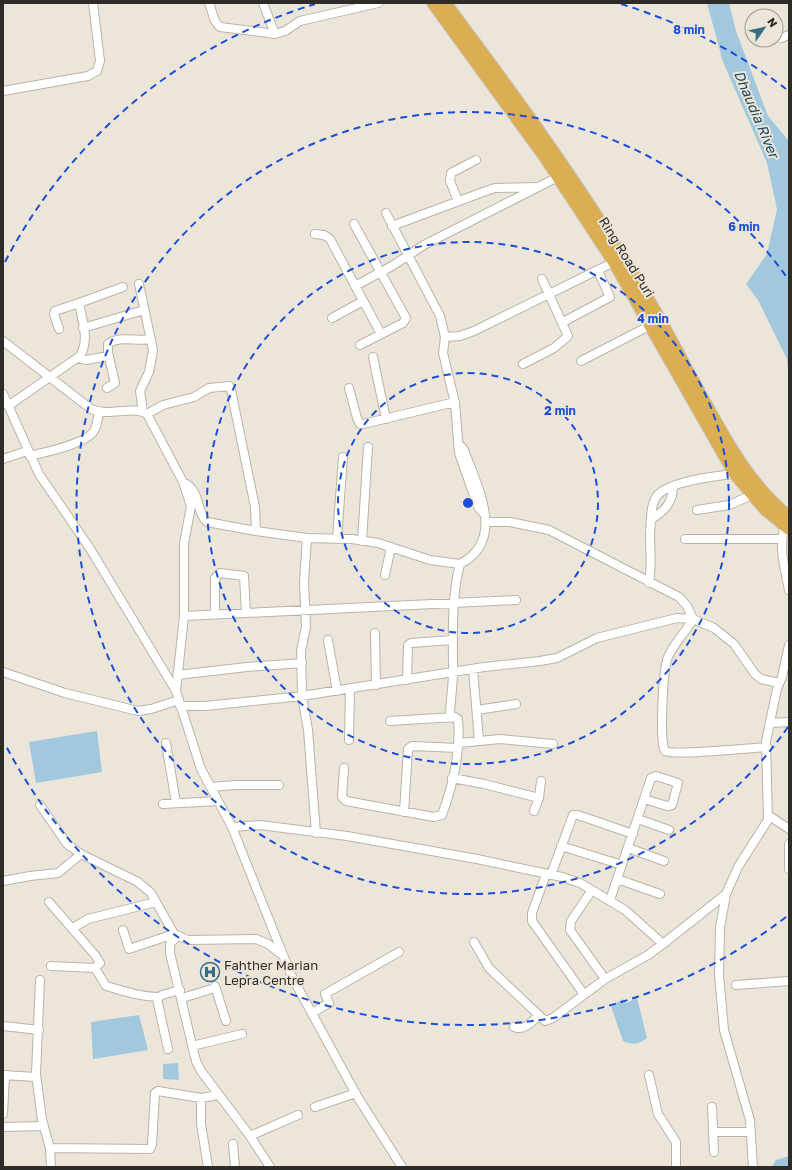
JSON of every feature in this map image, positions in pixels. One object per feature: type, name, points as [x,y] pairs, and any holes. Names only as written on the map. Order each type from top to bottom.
[{"type":"highway","name":"Ring Road Puri","points":[[433,3],[558,177],[614,262],[735,474],[765,509],[788,524]]},
{"type":"highway","name":"Ring Road Puri","points":[[445,3],[529,116],[626,262],[743,468],[788,524]]},
{"type":"street","points":[[3,91],[88,76],[97,71],[100,61],[93,3]]},
{"type":"street","points":[[209,3],[214,21],[220,27],[275,34],[285,31],[300,21],[378,3]]},
{"type":"street","points":[[263,3],[275,34]]},
{"type":"street","points":[[458,201],[450,181],[451,173],[476,160]]},
{"type":"street","points":[[355,286],[381,272],[424,245],[558,177]]},
{"type":"street","points":[[392,226],[495,188],[538,187]]},
{"type":"street","points":[[386,213],[434,305],[446,337],[443,353],[455,402],[459,444],[458,454],[478,507],[486,518],[549,530],[649,583],[679,597],[689,610],[693,619]]},
{"type":"street","points":[[354,224],[406,318],[403,323],[360,345]]},
{"type":"street","points":[[315,234],[324,235],[330,239],[381,334]]},
{"type":"street","points":[[446,337],[460,336],[474,331],[550,295],[614,262]]},
{"type":"street","points":[[563,322],[610,297],[598,270]]},
{"type":"street","points":[[523,364],[554,348],[566,338],[568,333],[542,279]]},
{"type":"street","points":[[139,284],[151,339],[153,358],[149,372],[140,390],[145,413],[183,482],[191,506],[184,544],[184,616],[176,691]]},
{"type":"street","points":[[59,329],[54,314],[55,311],[123,286]]},
{"type":"street","points":[[332,318],[363,301]]},
{"type":"street","points":[[8,406],[78,358],[85,349],[86,340],[79,303]]},
{"type":"street","points":[[84,328],[144,310]]},
{"type":"street","points":[[581,361],[651,325]]},
{"type":"street","points":[[107,388],[115,384],[108,348],[111,342],[122,338],[136,341],[151,339]]},
{"type":"street","points":[[3,341],[83,404],[99,412],[145,413],[163,405],[194,397],[209,388],[227,386],[230,388],[255,507],[256,531]]},
{"type":"street","points":[[78,358],[86,360],[109,356]]},
{"type":"street","points":[[372,357],[386,419]]},
{"type":"street","points":[[349,388],[360,424],[455,402]]},
{"type":"street","points":[[3,394],[39,474],[89,547],[176,691],[201,769],[232,827],[281,955],[356,1093],[402,1167]]},
{"type":"street","points":[[3,459],[73,444],[88,437],[94,431],[99,412]]},
{"type":"street","points":[[362,541],[368,446]]},
{"type":"street","points":[[336,538],[343,457]]},
{"type":"street","points":[[649,583],[652,569],[650,533],[653,506],[657,497],[663,491],[699,478],[735,474]]},
{"type":"street","points":[[183,482],[193,490],[203,517],[207,522],[307,538],[336,538],[362,541],[391,547],[430,560],[460,564],[469,560],[481,544],[486,518]]},
{"type":"street","points":[[652,519],[666,509],[670,504],[673,487]]},
{"type":"street","points":[[697,510],[729,505],[752,495]]},
{"type":"street","points":[[788,524],[781,539],[789,590]]},
{"type":"street","points":[[307,538],[306,627],[301,651],[302,696],[308,730],[316,833]]},
{"type":"street","points":[[685,539],[781,539]]},
{"type":"street","points":[[385,575],[391,547]]},
{"type":"street","points":[[450,718],[453,672],[453,603],[454,589],[460,564]]},
{"type":"street","points":[[215,614],[215,578],[220,573],[244,576],[246,613]]},
{"type":"street","points":[[184,616],[516,600]]},
{"type":"street","points":[[3,672],[65,693],[138,711],[151,710],[179,703],[212,705],[350,690],[453,672],[557,658],[605,635],[677,618],[693,619],[709,625],[726,636],[734,644],[754,674],[761,679],[779,683]]},
{"type":"street","points":[[693,619],[671,652],[665,666],[662,725],[663,749],[668,753],[688,753],[766,747]]},
{"type":"street","points":[[375,633],[376,685]]},
{"type":"street","points":[[328,640],[337,691]]},
{"type":"street","points":[[407,680],[408,645],[411,643],[452,640]]},
{"type":"street","points":[[753,1167],[751,1132],[747,1104],[727,1044],[724,1030],[718,961],[720,928],[726,894],[738,867],[765,825],[768,815],[766,747],[779,683],[782,677],[789,645]]},
{"type":"street","points":[[177,675],[247,666],[302,663]]},
{"type":"street","points":[[473,669],[479,742]]},
{"type":"street","points":[[349,740],[350,690]]},
{"type":"street","points":[[477,710],[516,704]]},
{"type":"street","points":[[344,768],[343,800],[404,812],[440,817],[449,796],[458,745],[458,719],[450,718],[390,721]]},
{"type":"street","points":[[770,723],[789,722]]},
{"type":"street","points":[[404,812],[408,749],[412,746],[458,745],[505,739],[553,744]]},
{"type":"street","points":[[166,743],[176,803]]},
{"type":"street","points":[[610,900],[650,781],[654,776],[678,783],[672,805],[667,806],[644,799]]},
{"type":"street","points":[[452,778],[484,784],[539,798]]},
{"type":"street","points":[[534,811],[539,798],[541,781]]},
{"type":"street","points":[[211,787],[279,785]]},
{"type":"street","points":[[163,804],[218,801]]},
{"type":"street","points":[[40,805],[67,844],[81,854],[138,882],[151,893],[175,935]]},
{"type":"street","points":[[583,994],[532,921],[532,913],[561,846],[571,818],[575,814],[632,834]]},
{"type":"street","points":[[768,815],[789,829]]},
{"type":"street","points":[[638,819],[669,830]]},
{"type":"street","points":[[232,827],[260,825],[346,836],[470,858],[580,883],[625,910],[663,944]]},
{"type":"street","points":[[789,844],[789,869]]},
{"type":"street","points":[[561,846],[622,865]]},
{"type":"street","points":[[628,848],[664,861]]},
{"type":"street","points":[[3,881],[30,876],[58,874],[81,854]]},
{"type":"street","points":[[617,879],[660,894]]},
{"type":"street","points":[[592,890],[571,921],[570,930],[605,979]]},
{"type":"street","points":[[474,942],[489,968],[545,1021],[549,1020],[605,979],[648,955],[726,894]]},
{"type":"street","points":[[49,902],[73,928],[100,963],[95,968],[51,966]]},
{"type":"street","points":[[73,928],[88,919],[156,902]]},
{"type":"street","points":[[122,930],[128,949],[175,935],[188,940],[256,939],[268,944],[281,955]]},
{"type":"street","points":[[175,935],[170,944],[170,953],[181,994],[192,1046],[201,1071],[250,1136],[270,1167]]},
{"type":"street","points":[[312,1013],[329,1003],[325,994],[399,952]]},
{"type":"street","points":[[95,968],[106,986],[122,989],[139,996],[159,997],[215,987],[226,1020]]},
{"type":"street","points":[[40,980],[36,1077],[44,1126],[50,1148],[51,1167]]},
{"type":"street","points":[[736,984],[789,981]]},
{"type":"street","points":[[159,997],[157,1002],[168,1050]]},
{"type":"street","points":[[514,1028],[519,1029],[525,1027],[539,1015]]},
{"type":"street","points":[[3,1026],[39,1030]]},
{"type":"street","points":[[192,1046],[242,1034]]},
{"type":"street","points":[[3,1114],[4,1075],[36,1077]]},
{"type":"street","points":[[649,1075],[658,1114],[676,1142],[676,1167]]},
{"type":"street","points":[[50,1148],[150,1149],[152,1145],[155,1092],[158,1091],[201,1098],[219,1095]]},
{"type":"street","points":[[315,1107],[356,1093]]},
{"type":"street","points":[[201,1098],[201,1124],[208,1167]]},
{"type":"street","points":[[712,1107],[714,1152]]},
{"type":"street","points":[[250,1136],[298,1115]]},
{"type":"street","points":[[3,1127],[44,1126]]},
{"type":"street","points":[[713,1132],[751,1132]]},
{"type":"street","points":[[233,1144],[235,1167]]},
{"type":"water","name":"Dhaudia River","points":[[707,3],[729,3],[736,31],[768,116],[789,141],[789,381],[787,359],[758,300],[746,284],[767,254],[777,209],[767,163],[723,62]]},
{"type":"water","points":[[97,731],[102,772],[36,783],[29,742]]},
{"type":"water","points":[[637,998],[647,1038],[641,1042],[633,1044],[623,1041],[611,1006],[623,999],[626,1003]]},
{"type":"water","points":[[139,1015],[148,1050],[93,1059],[91,1022]]},
{"type":"water","points":[[178,1063],[179,1080],[163,1079],[163,1064]]},
{"type":"water","points":[[789,1156],[789,1167],[772,1167],[776,1160]]},
{"type":"place","name":"Fahther Marian Lepra Centre","points":[[210,972]]}]
